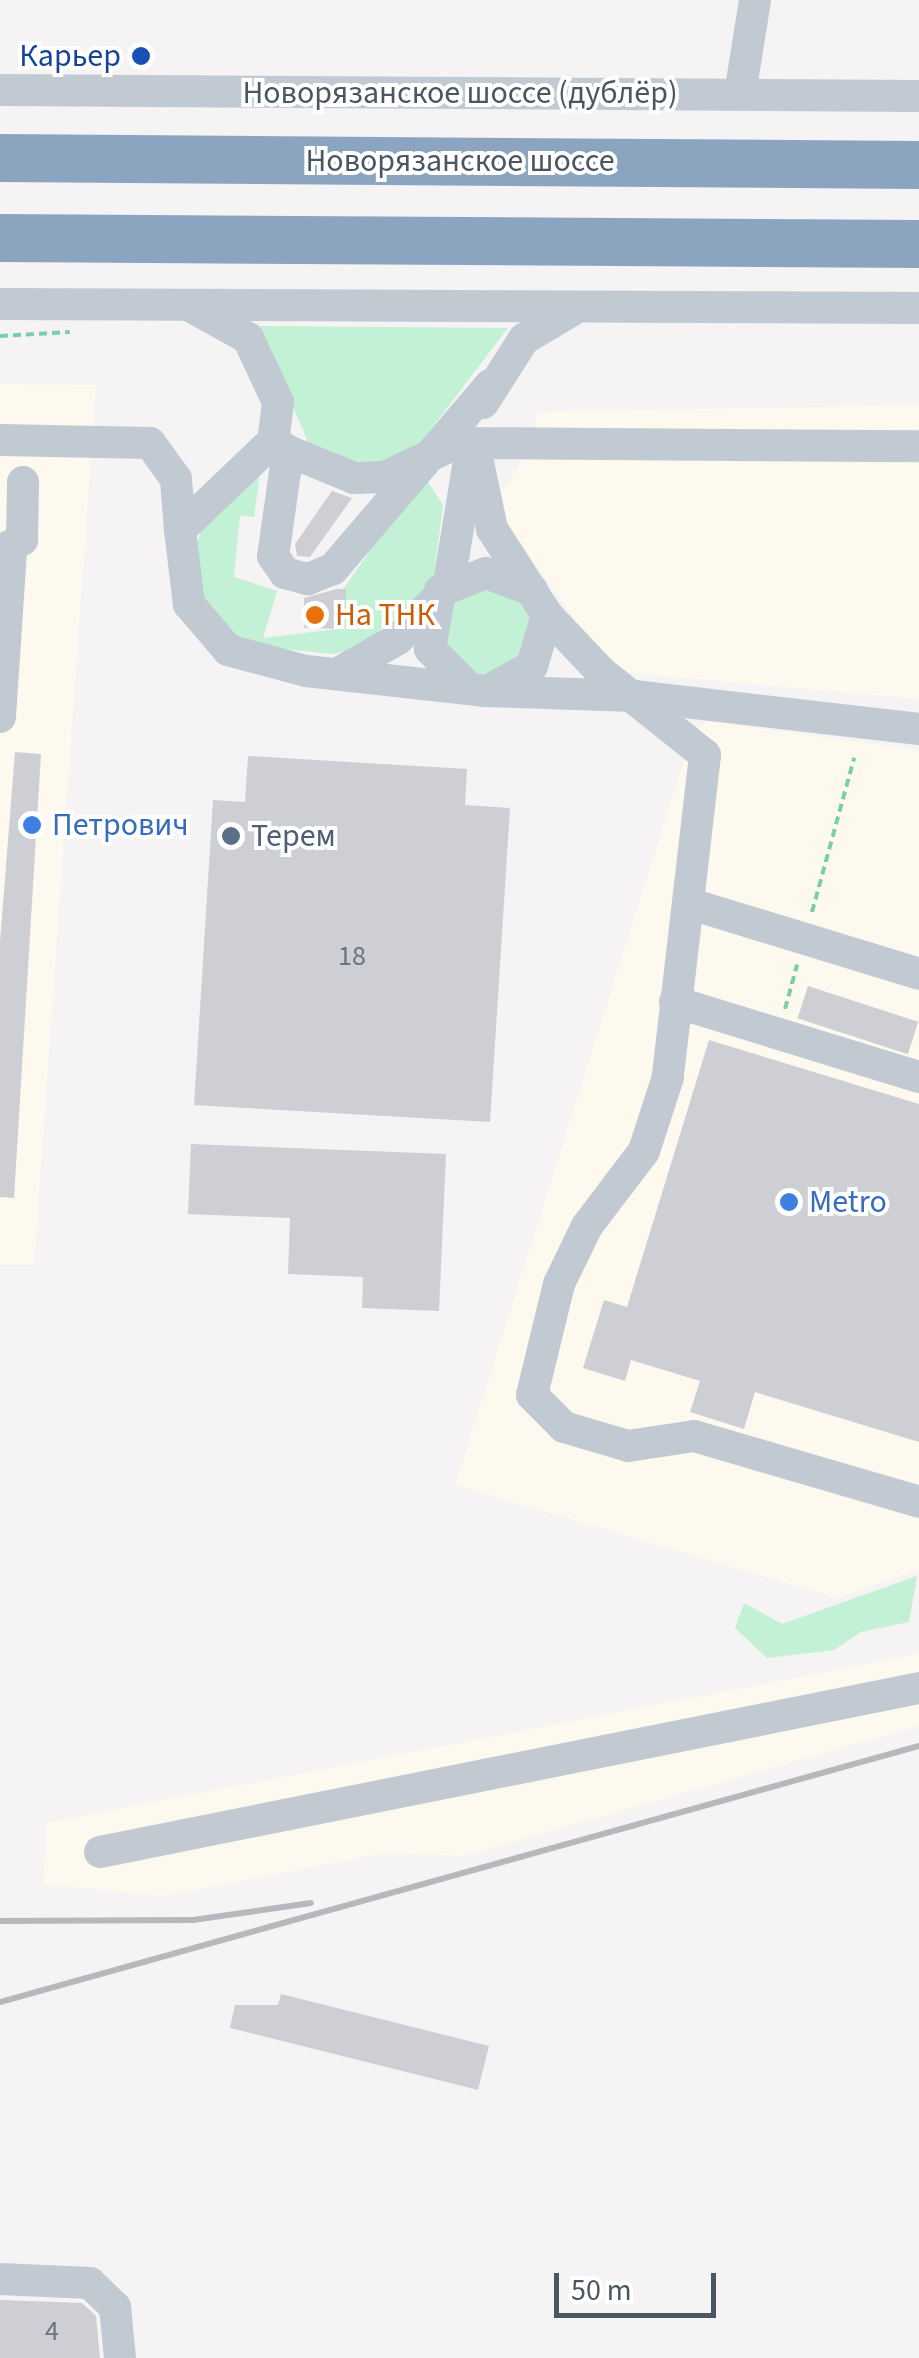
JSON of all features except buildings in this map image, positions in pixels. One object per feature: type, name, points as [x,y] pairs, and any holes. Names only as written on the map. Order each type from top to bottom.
[{"type":"highway","name":"Новорязанское шоссе","points":[[0,158],[919,165]]},
{"type":"highway","points":[[0,238],[919,244]]},
{"type":"street","points":[[740,94],[755,0]]},
{"type":"street","name":"Новорязанское шоссе (дублёр)","points":[[0,90],[919,96]]},
{"type":"street","points":[[0,304],[919,308]]},
{"type":"street","points":[[190,306],[234,325],[260,356],[278,402],[281,446],[274,556],[285,573],[308,579],[332,569],[524,340],[580,308]]},
{"type":"street","points":[[490,385],[461,494],[430,649],[449,677],[478,690],[532,666],[540,603]]},
{"type":"street","points":[[0,440],[150,443],[176,480],[180,574],[199,626],[250,658],[337,674],[478,690],[634,696],[919,729]]},
{"type":"street","points":[[281,446],[354,478],[420,462],[474,443],[919,446]]},
{"type":"street","points":[[474,443],[492,528],[540,603],[634,696],[706,755],[694,906],[676,1002],[668,1077],[644,1150],[587,1226],[560,1284],[532,1395],[564,1427],[628,1446],[694,1436],[919,1502]]},
{"type":"street","points":[[180,530],[281,446]]},
{"type":"street","points":[[420,462],[434,463],[461,494]]},
{"type":"street","points":[[0,716],[5,551],[22,540],[23,482]]},
{"type":"street","points":[[337,674],[398,640],[442,592],[486,573],[540,603]]},
{"type":"street","points":[[694,906],[919,974]]},
{"type":"street","points":[[676,1002],[919,1077]]},
{"type":"street","points":[[100,1852],[919,1688]]},
{"type":"street","points":[[0,2279],[90,2283],[115,2307],[120,2358]]},
{"type":"path","points":[[778,1033],[854,758]]},
{"type":"shaded area","name":"Петрович","points":[[0,384],[96,385],[34,1265],[0,1265]]},
{"type":"shaded area","points":[[919,405],[919,699],[629,673],[597,651],[507,524],[502,491],[525,457],[538,412]]},
{"type":"shaded area","points":[[706,721],[919,750],[919,1569],[837,1598],[455,1485],[691,738]]},
{"type":"shaded area","points":[[919,1654],[919,1726],[464,1856],[386,1853],[162,1896],[44,1884],[46,1823]]},
{"type":"green space","points":[[259,326],[508,328],[415,450],[380,465],[313,454]]},
{"type":"green space","points":[[260,474],[254,517],[240,516],[234,577],[277,591],[263,638],[345,628],[340,594],[423,474],[443,505],[433,584],[360,648],[333,654],[243,645],[223,631],[198,587],[194,552],[209,507]]},
{"type":"green space","points":[[483,583],[524,604],[530,619],[516,666],[475,677],[446,658],[446,602]]},
{"type":"green space","points":[[917,1576],[909,1622],[861,1632],[834,1650],[767,1658],[735,1628],[744,1603],[782,1624]]},
{"type":"railway","points":[[0,2002],[919,1746]]},
{"type":"railway","points":[[0,1921],[193,1920],[311,1903]]},
{"type":"place","name":"Карьер","points":[[141,56]]},
{"type":"place","name":"На ТНК","points":[[315,615]]},
{"type":"place","name":"Петрович","points":[[32,825]]},
{"type":"place","name":"Терем","points":[[231,836]]},
{"type":"place","name":"Metro","points":[[789,1202]]}]
